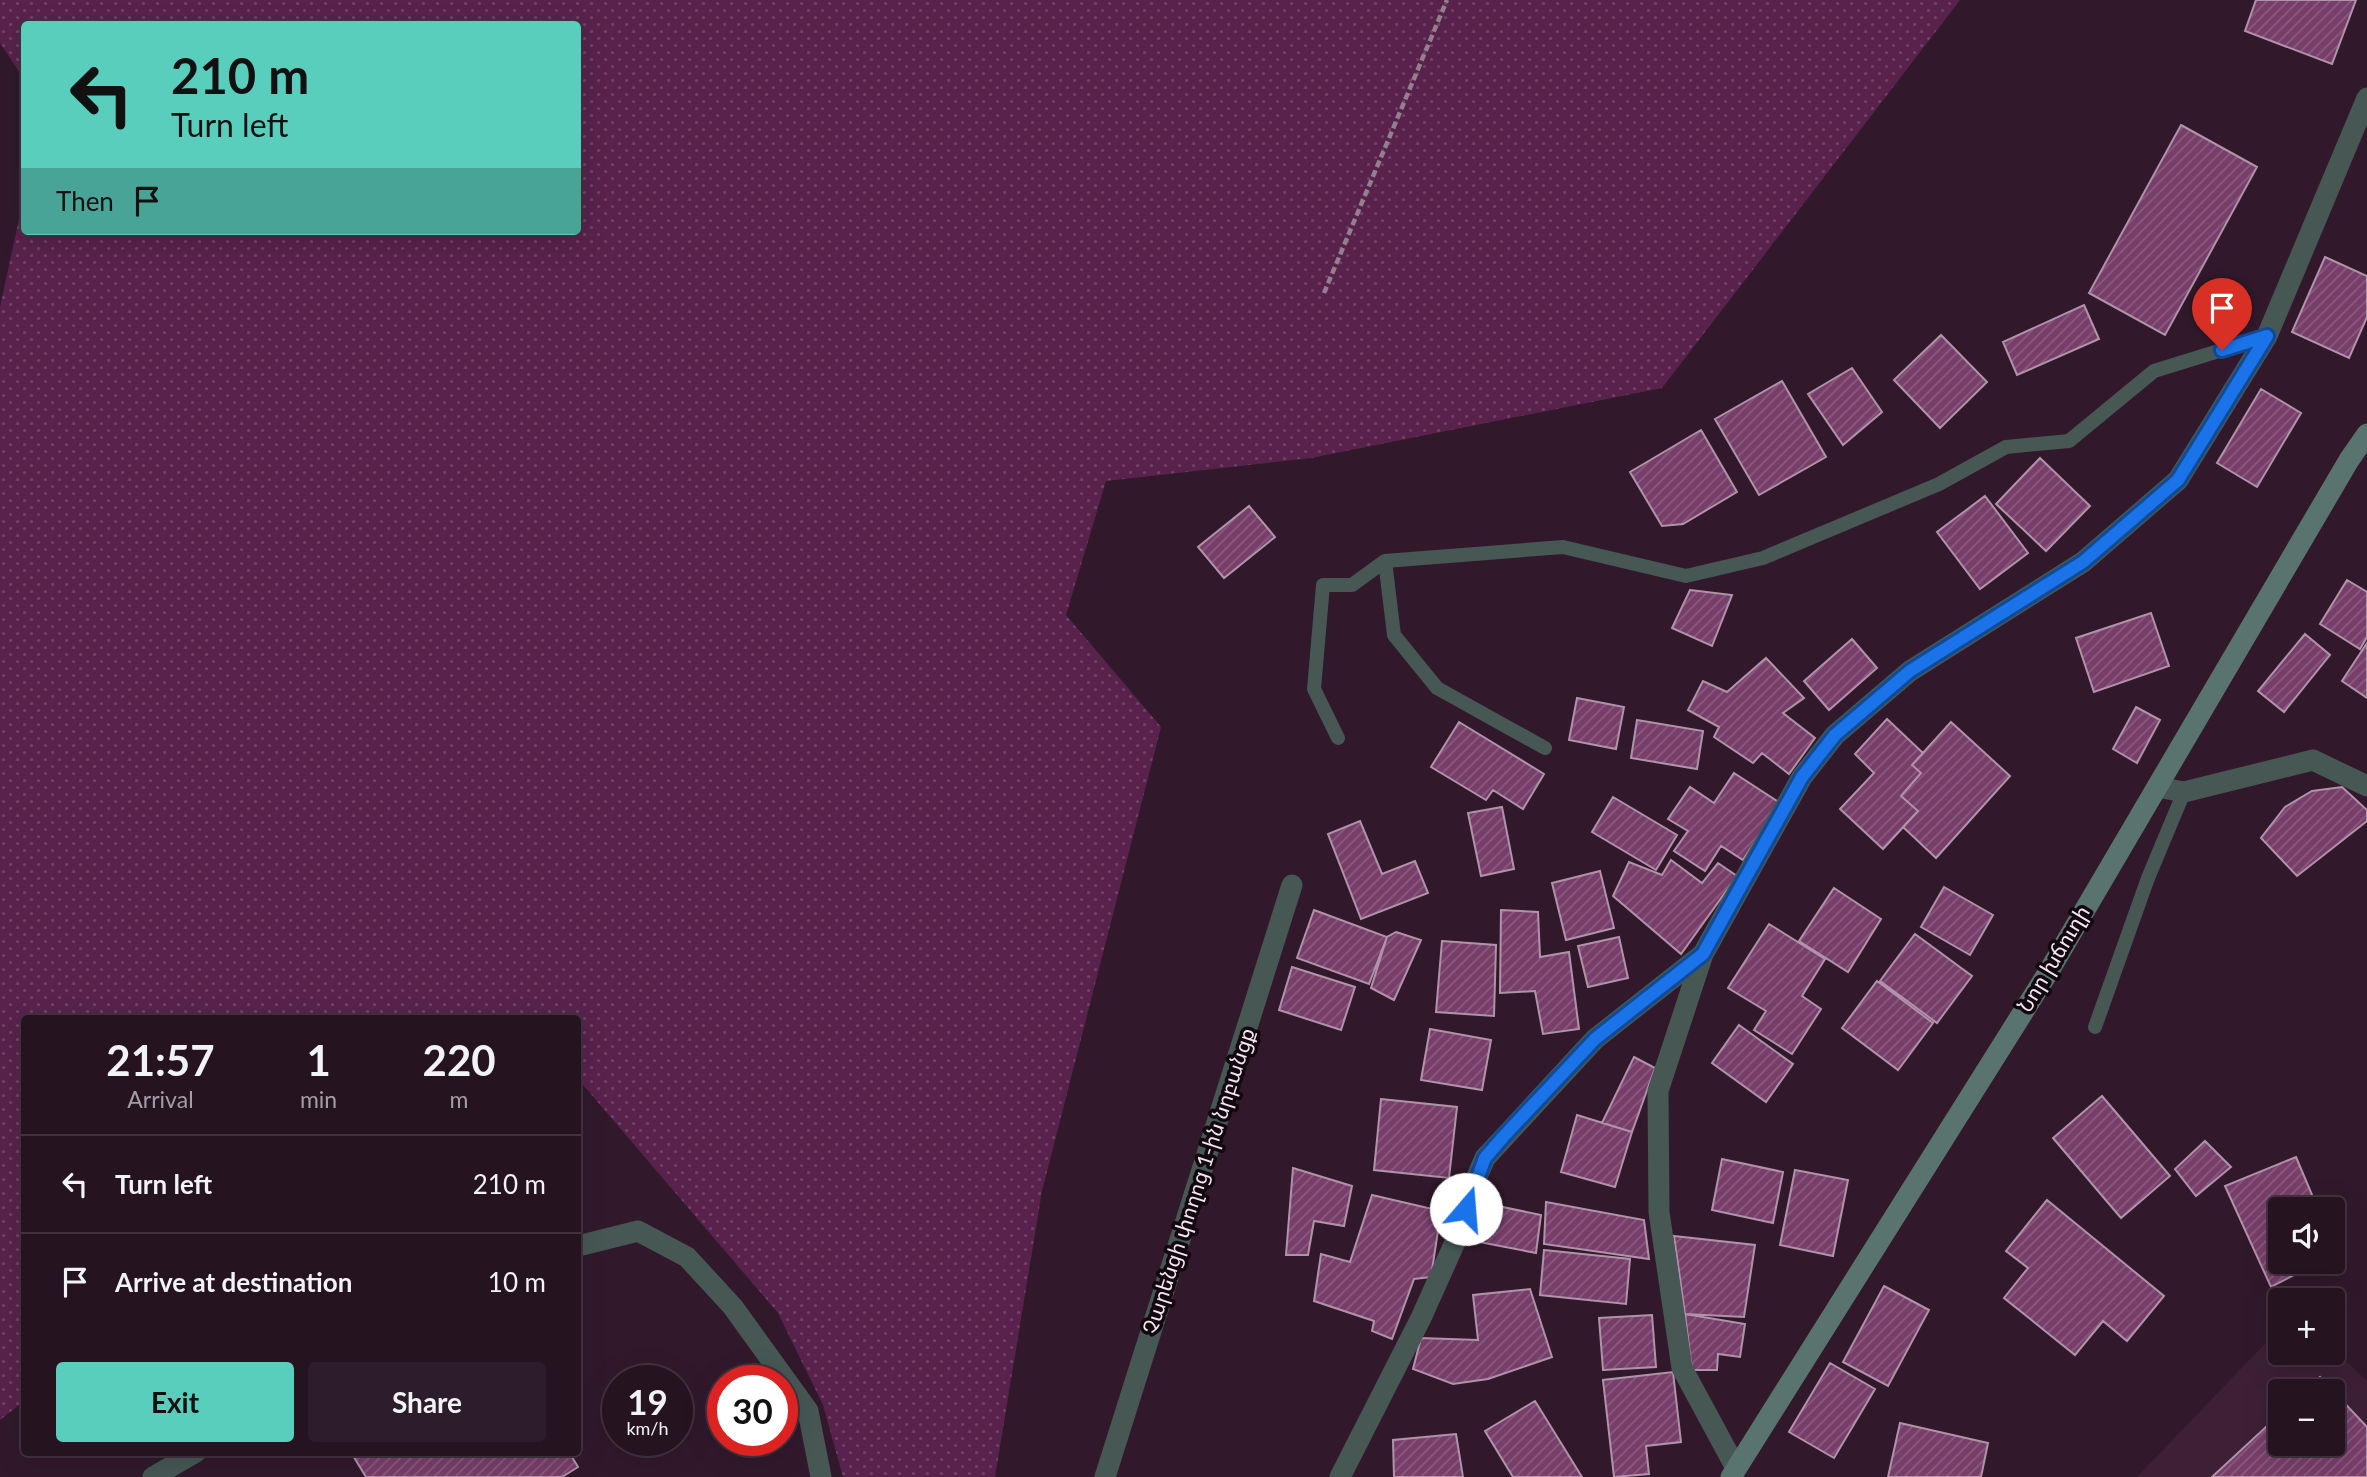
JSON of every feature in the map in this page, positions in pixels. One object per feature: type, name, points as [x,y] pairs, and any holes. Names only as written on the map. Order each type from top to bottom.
[{"type":"main road","name":"Նոր խճուղի","points":[[1733,1473],[2049,971],[2342,471],[2367,434]]},
{"type":"street","points":[[1733,1473],[1682,1368],[1659,1212],[1658,1091],[1703,954],[1802,777],[1835,735],[1910,671],[2083,562],[2178,480],[2267,336],[2367,98]]},
{"type":"street","points":[[2157,787],[2184,792],[2313,760],[2367,786]]},
{"type":"street","name":"Չարենցի փողոց 1-ին նրբանցք","points":[[1105,1477],[1292,885]]},
{"type":"street","points":[[1340,1477],[1421,1318],[1460,1231],[1472,1188],[1485,1158],[1595,1039],[1703,954]]},
{"type":"street","points":[[581,1245],[638,1231],[687,1257],[733,1307],[807,1411],[821,1477]]},
{"type":"street","points":[[153,1477],[189,1456]]},
{"type":"lane","points":[[1338,738],[1314,689],[1322,585],[1352,585],[1385,561],[1563,547],[1686,576],[1763,558],[1939,484],[2006,446],[2070,441],[2154,371],[2267,336]]},
{"type":"lane","points":[[1385,561],[1394,635],[1437,688],[1545,748]]},
{"type":"lane","points":[[2095,1027],[2148,878],[2184,792]]},
{"type":"path","points":[[1324,293],[1447,0]]},
{"type":"shaded area","points":[[0,0],[1960,0],[1662,388],[1311,458],[1106,481],[1066,615],[1161,727],[1042,1191],[995,1477],[843,1477],[823,1405],[778,1313],[581,1083],[581,1015],[21,1015],[21,1403],[0,1420],[0,307],[21,210],[21,235],[581,235],[581,21],[21,21],[21,74],[0,43]]},
{"type":"shaded area","points":[[2268,1341],[2268,1365],[2345,1365],[2345,1360],[2367,1381],[2367,1477],[2137,1477]]},
{"type":"building","points":[[2256,0],[2356,0],[2332,64],[2245,31]]},
{"type":"building","points":[[2181,125],[2257,167],[2165,335],[2089,293]]},
{"type":"building","points":[[2325,257],[2367,276],[2367,317],[2349,358],[2292,332]]},
{"type":"building","points":[[2084,305],[2099,339],[2017,375],[2003,342]]},
{"type":"building","points":[[1941,335],[1987,382],[1940,428],[1894,380]]},
{"type":"building","points":[[1852,368],[1882,412],[1843,445],[1808,394]]},
{"type":"building","points":[[1782,381],[1826,457],[1759,495],[1715,419]]},
{"type":"building","points":[[2261,389],[2301,413],[2257,487],[2217,463]]},
{"type":"building","points":[[1701,430],[1737,492],[1683,524],[1662,526],[1630,472]]},
{"type":"building","points":[[2040,458],[2090,506],[2046,551],[1996,504]]},
{"type":"building","points":[[1985,496],[2028,553],[1980,589],[1937,532]]},
{"type":"building","points":[[1249,506],[1275,537],[1224,578],[1198,547]]},
{"type":"building","points":[[2347,580],[2367,592],[2367,637],[2360,649],[2320,624]]},
{"type":"building","points":[[1690,590],[1732,595],[1712,646],[1672,628]]},
{"type":"building","points":[[2151,613],[2169,666],[2094,692],[2076,638]]},
{"type":"building","points":[[2305,634],[2330,655],[2284,712],[2258,691]]},
{"type":"building","points":[[1852,639],[1877,668],[1829,710],[1804,681]]},
{"type":"building","points":[[2367,643],[2367,698],[2342,681]]},
{"type":"building","points":[[1766,658],[1804,698],[1783,713],[1815,738],[1789,774],[1762,753],[1753,763],[1714,737],[1719,727],[1688,710],[1703,681],[1727,692]]},
{"type":"building","points":[[1577,698],[1624,707],[1616,749],[1569,740]]},
{"type":"building","points":[[2136,707],[2160,720],[2137,763],[2113,749]]},
{"type":"building","points":[[1887,719],[1923,753],[1912,765],[1921,773],[1901,796],[1918,811],[1883,849],[1840,809],[1874,773],[1855,754]]},
{"type":"building","points":[[1637,720],[1703,731],[1697,769],[1631,758]]},
{"type":"building","points":[[1459,722],[1544,774],[1523,809],[1493,790],[1486,800],[1431,767]]},
{"type":"building","points":[[1951,722],[2010,776],[1936,858],[1903,827],[1918,811],[1901,796],[1921,773],[1912,765]]},
{"type":"building","points":[[1734,773],[1780,803],[1743,860],[1721,846],[1705,871],[1674,851],[1688,831],[1668,819],[1690,787],[1714,803]]},
{"type":"building","points":[[2342,787],[2367,810],[2367,821],[2297,876],[2261,838],[2285,807],[2312,791]]},
{"type":"building","points":[[1613,797],[1677,835],[1656,870],[1592,832]]},
{"type":"building","points":[[1502,807],[1514,869],[1481,876],[1468,813]]},
{"type":"building","points":[[1360,821],[1382,874],[1415,861],[1428,893],[1361,919],[1328,834]]},
{"type":"building","points":[[1671,860],[1702,883],[1718,863],[1737,876],[1681,954],[1613,896],[1629,862],[1662,875]]},
{"type":"building","points":[[1600,871],[1614,928],[1566,940],[1552,883]]},
{"type":"building","points":[[1944,887],[1993,915],[1970,955],[1921,927]]},
{"type":"building","points":[[1834,888],[1881,919],[1848,972],[1799,941]]},
{"type":"building","points":[[1314,910],[1387,937],[1369,984],[1297,958]]},
{"type":"building","points":[[1501,910],[1538,912],[1540,957],[1569,952],[1579,1029],[1543,1034],[1535,991],[1500,993]]},
{"type":"building","points":[[1769,924],[1825,959],[1802,996],[1821,1009],[1792,1054],[1754,1030],[1766,1011],[1728,988]]},
{"type":"building","points":[[1396,932],[1421,940],[1394,1000],[1371,988],[1387,937]]},
{"type":"building","points":[[1915,934],[1972,976],[1937,1023],[1880,981]]},
{"type":"building","points":[[1619,937],[1628,978],[1588,987],[1578,946]]},
{"type":"building","points":[[1442,941],[1496,945],[1494,1016],[1436,1012]]},
{"type":"building","points":[[1292,967],[1355,987],[1341,1030],[1279,1010]]},
{"type":"building","points":[[1877,981],[1933,1023],[1898,1070],[1842,1028]]},
{"type":"building","points":[[1739,1025],[1793,1064],[1766,1102],[1712,1063]]},
{"type":"building","points":[[1430,1029],[1491,1040],[1482,1090],[1421,1080]]},
{"type":"building","points":[[1634,1057],[1655,1068],[1632,1132],[1602,1123]]},
{"type":"building","points":[[2102,1096],[2170,1176],[2121,1218],[2053,1138]]},
{"type":"building","points":[[1381,1099],[1457,1107],[1449,1178],[1374,1170]]},
{"type":"building","points":[[1577,1115],[1632,1132],[1615,1187],[1561,1172]]},
{"type":"building","points":[[2205,1141],[2231,1167],[2196,1196],[2175,1169]]},
{"type":"building","points":[[2296,1157],[2313,1197],[2268,1197],[2268,1274],[2296,1274],[2271,1287],[2225,1186]]},
{"type":"building","points":[[1722,1159],[1783,1172],[1773,1223],[1712,1210]]},
{"type":"building","points":[[1293,1168],[1352,1186],[1344,1226],[1314,1221],[1308,1255],[1286,1255]]},
{"type":"building","points":[[1795,1170],[1848,1180],[1833,1256],[1780,1245]]},
{"type":"building","points":[[1372,1195],[1441,1211],[1431,1277],[1414,1279],[1392,1339],[1372,1331],[1374,1321],[1314,1301],[1321,1254],[1350,1262]]},
{"type":"building","points":[[2047,1200],[2164,1296],[2127,1341],[2103,1321],[2075,1355],[2004,1298],[2028,1268],[2006,1251]]},
{"type":"building","points":[[1479,1202],[1541,1215],[1536,1253],[1469,1240]]},
{"type":"building","points":[[1546,1202],[1644,1220],[1649,1259],[1544,1244]]},
{"type":"building","points":[[1674,1236],[1755,1245],[1744,1317],[1685,1314]]},
{"type":"building","points":[[1544,1250],[1630,1259],[1626,1304],[1540,1295]]},
{"type":"building","points":[[1884,1286],[1929,1310],[1888,1386],[1843,1362]]},
{"type":"building","points":[[1530,1289],[1552,1357],[1488,1379],[1453,1384],[1413,1369],[1421,1338],[1478,1340],[1473,1295]]},
{"type":"building","points":[[1685,1314],[1745,1324],[1740,1357],[1718,1354],[1717,1370],[1692,1370]]},
{"type":"building","points":[[1652,1315],[1656,1367],[1603,1370],[1599,1318]]},
{"type":"building","points":[[1830,1363],[1875,1389],[1834,1458],[1789,1432]]},
{"type":"building","points":[[1673,1372],[1681,1442],[1646,1446],[1649,1474],[1614,1477],[1603,1380]]},
{"type":"building","points":[[1535,1401],[1582,1477],[1513,1477],[1485,1431]]},
{"type":"building","points":[[2345,1404],[2367,1427],[2367,1477],[2212,1477],[2268,1425],[2268,1456],[2345,1456]]},
{"type":"building","points":[[1900,1423],[1988,1443],[1981,1477],[1888,1477]]},
{"type":"building","points":[[1456,1434],[1463,1477],[1394,1477],[1393,1440]]},
{"type":"building","points":[[353,1456],[571,1456],[578,1467],[562,1477],[366,1477]]},
{"type":"route","points":[[1466,1209],[1485,1158],[1504,1136],[1595,1039],[1703,954],[1802,777],[1835,735],[1910,671],[2083,562],[2178,480],[2267,336],[2222,350]]}]
